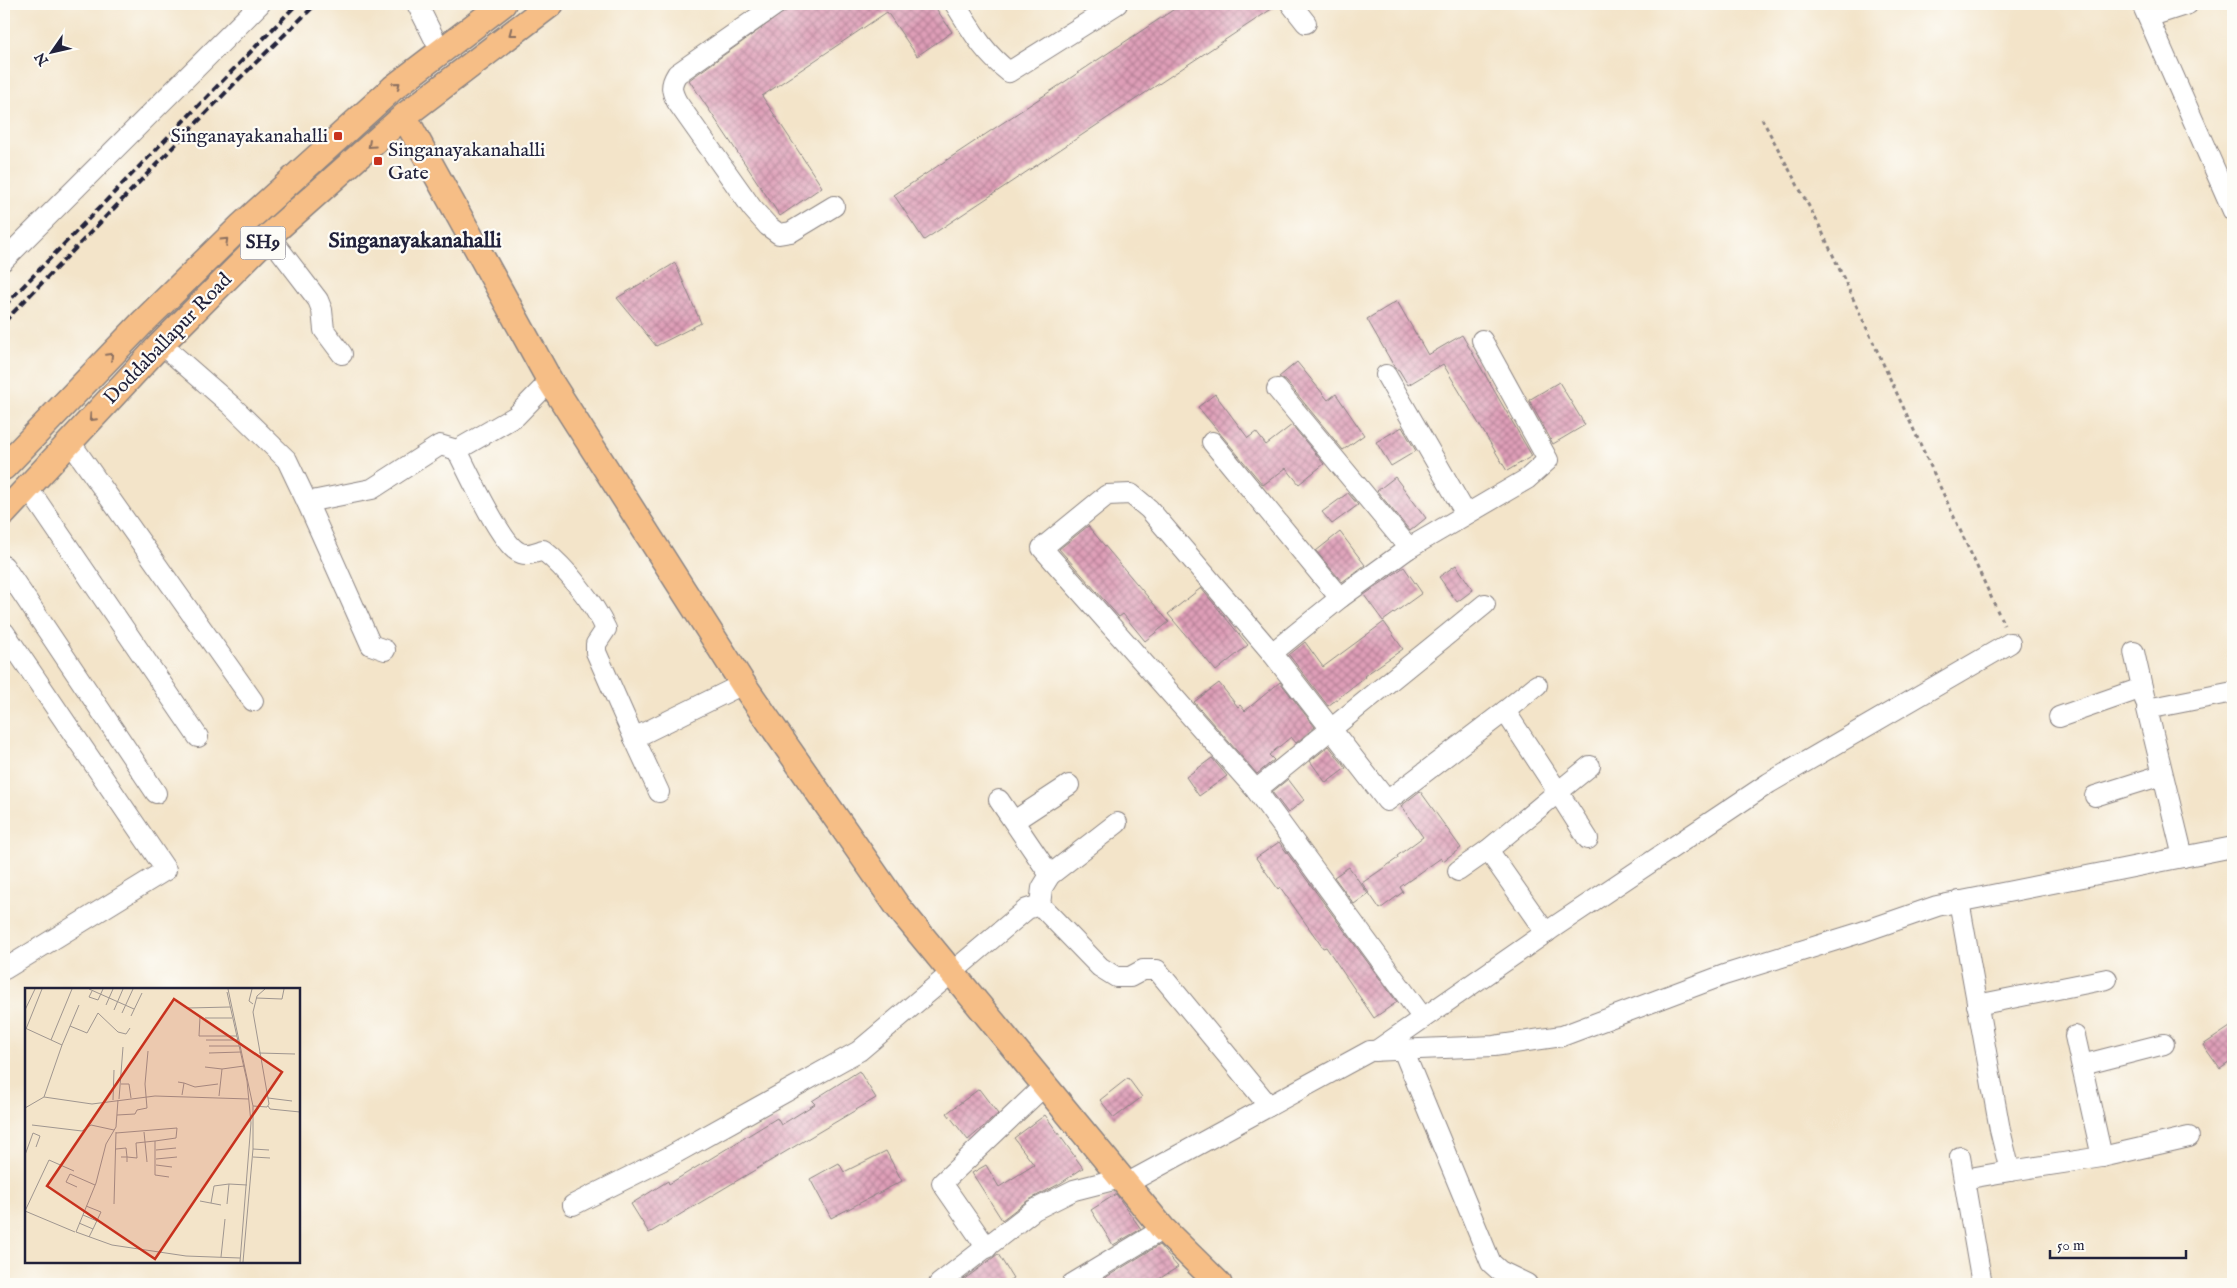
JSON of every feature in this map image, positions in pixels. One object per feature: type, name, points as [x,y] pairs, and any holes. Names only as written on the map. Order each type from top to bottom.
[{"type":"main road","name":"Doddaballapur Road","points":[[4,467],[143,322],[242,225],[338,136],[440,50],[503,4]]},
{"type":"main road","name":"Doddaballapur Road","points":[[4,513],[161,344],[269,236],[404,116],[550,4]]},
{"type":"main road","points":[[404,116],[550,381],[743,684],[898,907],[1163,1229],[1219,1284]]},
{"type":"street","points":[[4,260],[260,4]]},
{"type":"street","points":[[417,4],[440,50]]},
{"type":"street","points":[[777,4],[677,74],[671,84],[672,92],[677,102],[752,208],[768,226],[779,234],[792,232],[834,206]]},
{"type":"street","points":[[955,4],[979,43],[991,58],[1009,72],[1117,4]]},
{"type":"street","points":[[1291,4],[1306,22]]},
{"type":"street","points":[[2188,4],[2145,11],[2233,211]]},
{"type":"street","points":[[269,236],[318,300],[322,310],[324,330],[342,354]]},
{"type":"street","points":[[1272,653],[1340,598],[1409,548],[1527,479],[1548,460],[1482,340]]},
{"type":"street","points":[[161,344],[232,406],[287,460],[371,646],[385,650]]},
{"type":"street","points":[[1386,375],[1466,514]]},
{"type":"street","points":[[457,450],[516,416],[550,381]]},
{"type":"street","points":[[1277,389],[1409,548]]},
{"type":"street","points":[[70,442],[252,701]]},
{"type":"street","points":[[1212,442],[1340,598]]},
{"type":"street","points":[[307,502],[372,489],[440,445],[457,450],[487,508],[510,545],[518,552],[528,555],[543,550],[571,579],[602,621],[606,630],[596,644],[596,652],[659,792]]},
{"type":"street","points":[[26,489],[37,501],[198,737]]},
{"type":"street","points":[[1423,1018],[1256,790],[1042,548],[1107,495],[1131,494],[1150,509],[1272,653],[1387,801],[1537,685]]},
{"type":"street","points":[[4,566],[156,793]]},
{"type":"street","points":[[1256,790],[1485,604]]},
{"type":"street","points":[[4,632],[166,870],[5,969]]},
{"type":"street","points":[[1376,1050],[1769,783],[2010,642]]},
{"type":"street","points":[[2134,652],[2183,857]]},
{"type":"street","points":[[634,738],[743,684]]},
{"type":"street","points":[[2059,718],[2142,688]]},
{"type":"street","points":[[2147,709],[2233,692]]},
{"type":"street","points":[[1504,711],[1588,840]]},
{"type":"street","points":[[1458,871],[1488,850],[1590,766]]},
{"type":"street","points":[[2095,796],[2162,775]]},
{"type":"street","points":[[1014,821],[1069,785]]},
{"type":"street","points":[[999,800],[1050,875]]},
{"type":"street","points":[[1040,905],[1042,888],[1050,875],[1117,823]]},
{"type":"street","points":[[939,1284],[1034,1210],[1074,1190],[1124,1181],[1370,1051],[1494,1046],[1562,1036],[1724,976],[1937,906],[2233,847]]},
{"type":"street","points":[[1488,850],[1546,933]]},
{"type":"street","points":[[1959,901],[2000,1130],[2010,1170]]},
{"type":"street","points":[[573,1205],[667,1158],[859,1051],[1026,909],[1040,905]]},
{"type":"street","points":[[1040,905],[1100,967],[1116,977],[1130,978],[1144,970],[1157,970],[1269,1106]]},
{"type":"street","points":[[1977,1005],[2107,979]]},
{"type":"street","points":[[2075,1036],[2102,1157]]},
{"type":"street","points":[[2082,1065],[2164,1044]]},
{"type":"street","points":[[1403,1050],[1491,1264],[1500,1271],[1527,1284]]},
{"type":"street","points":[[987,1248],[942,1183],[1045,1085]]},
{"type":"street","points":[[1964,1179],[2010,1170],[2102,1157],[2189,1137]]},
{"type":"street","points":[[1960,1157],[1982,1284]]},
{"type":"street","points":[[1072,1284],[1163,1229]]},
{"type":"path","points":[[1762,119],[1823,234],[1997,608],[2010,642]]},
{"type":"building","points":[[795,4],[933,4],[952,32],[917,56],[887,12],[762,96],[822,187],[780,216],[689,80]]},
{"type":"building","points":[[1182,4],[1279,4],[924,240],[894,195]]},
{"type":"building","points":[[675,263],[701,323],[656,346],[617,298]]},
{"type":"building","points":[[1397,301],[1428,355],[1462,335],[1532,456],[1507,471],[1443,364],[1408,385],[1399,370],[1395,368],[1367,319]]},
{"type":"building","points":[[1297,362],[1328,400],[1336,394],[1364,435],[1343,450],[1286,381],[1279,377]]},
{"type":"building","points":[[1559,382],[1585,425],[1553,444],[1529,400]]},
{"type":"building","points":[[1215,394],[1248,438],[1256,432],[1266,445],[1292,425],[1324,464],[1299,484],[1286,468],[1263,485],[1198,407]]},
{"type":"building","points":[[1402,427],[1416,451],[1391,466],[1376,442]]},
{"type":"building","points":[[1395,477],[1426,518],[1410,531],[1377,491]]},
{"type":"building","points":[[1348,493],[1358,505],[1332,524],[1322,512]]},
{"type":"building","points":[[1088,526],[1169,622],[1145,641],[1123,614],[1119,617],[1059,549]]},
{"type":"building","points":[[1340,532],[1365,565],[1342,582],[1316,551]]},
{"type":"building","points":[[1456,565],[1473,590],[1457,602],[1439,577]]},
{"type":"building","points":[[1404,567],[1422,593],[1383,621],[1364,595]]},
{"type":"building","points":[[1201,588],[1248,645],[1216,671],[1168,614]]},
{"type":"building","points":[[1384,622],[1403,649],[1364,676],[1328,706],[1289,655],[1305,642],[1323,667]]},
{"type":"building","points":[[1280,682],[1315,727],[1296,743],[1291,737],[1269,755],[1274,760],[1257,774],[1194,702],[1219,683],[1238,707],[1240,705],[1245,711]]},
{"type":"building","points":[[1329,746],[1346,768],[1326,783],[1310,761]]},
{"type":"building","points":[[1212,758],[1227,776],[1199,796],[1186,777]]},
{"type":"building","points":[[1288,779],[1304,800],[1288,813],[1272,792]]},
{"type":"building","points":[[1420,791],[1461,848],[1443,861],[1441,858],[1400,887],[1403,892],[1380,909],[1362,883],[1398,858],[1397,856],[1423,837],[1401,806]]},
{"type":"building","points":[[1279,842],[1397,1002],[1374,1018],[1326,947],[1323,948],[1280,887],[1278,889],[1256,858]]},
{"type":"building","points":[[1349,867],[1368,894],[1354,904],[1334,877]]},
{"type":"building","points":[[2233,1025],[2233,1060],[2220,1069],[2203,1045]]},
{"type":"building","points":[[859,1071],[876,1098],[649,1233],[631,1204],[668,1181],[669,1184],[777,1118],[781,1125],[815,1104],[812,1101]]},
{"type":"building","points":[[1128,1078],[1142,1097],[1114,1118],[1100,1100]]},
{"type":"building","points":[[979,1089],[998,1114],[968,1140],[947,1113]]},
{"type":"building","points":[[1045,1115],[1083,1168],[1061,1183],[1027,1201],[1002,1220],[972,1173],[986,1165],[999,1187],[1034,1165],[1014,1138]]},
{"type":"building","points":[[886,1151],[902,1181],[831,1218],[810,1179],[839,1163],[844,1172]]},
{"type":"building","points":[[1116,1194],[1141,1229],[1113,1245],[1091,1210]]},
{"type":"building","points":[[1159,1245],[1178,1267],[1151,1284],[1095,1284]]},
{"type":"building","points":[[998,1254],[1013,1278],[1003,1284],[958,1284]]},
{"type":"railway","points":[[4,306],[297,4]]},
{"type":"railway","points":[[4,322],[238,80],[316,4]]},
{"type":"place","name":"Singanayakanahalli","points":[[338,136]]},
{"type":"place","name":"Singanayakanahalli Gate","points":[[378,161]]},
{"type":"district","name":"Singanayakanahalli","points":[[415,241]]}]
